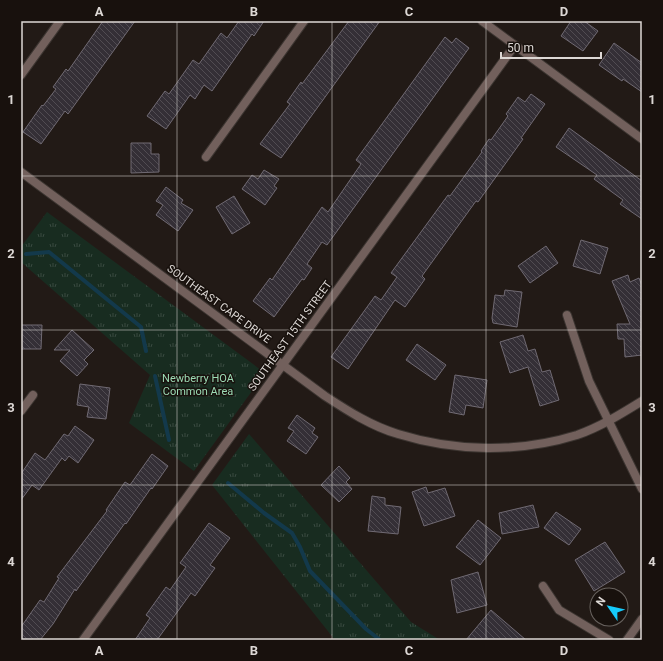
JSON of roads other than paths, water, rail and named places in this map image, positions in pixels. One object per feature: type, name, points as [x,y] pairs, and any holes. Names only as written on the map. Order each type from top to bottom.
[{"type":"street","points":[[21,75],[60,21]]},
{"type":"street","points":[[206,157],[304,21]]},
{"type":"street","points":[[482,21],[642,139]]},
{"type":"street","name":"SOUTHEAST 15TH STREET","points":[[83,640],[516,45]]},
{"type":"street","name":"SOUTHEAST CAPE DRIVE","points":[[21,172],[346,410],[370,423],[397,434],[461,448],[490,449],[520,447],[548,442],[578,434],[609,421],[642,401]]},
{"type":"street","points":[[567,315],[589,381],[642,489]]},
{"type":"street","points":[[21,411],[33,395]]},
{"type":"street","points":[[543,586],[559,610],[609,640]]},
{"type":"street","points":[[627,640],[642,619]]},
{"type":"waterway","points":[[26,254],[49,252],[141,327],[146,351]]},
{"type":"waterway","points":[[155,376],[169,440]]},
{"type":"waterway","points":[[228,483],[264,513],[292,533],[300,547],[310,571],[366,629],[380,640]]},
{"type":"park label","name":"Newberry HOA Common Area","points":[[198,384]]}]
